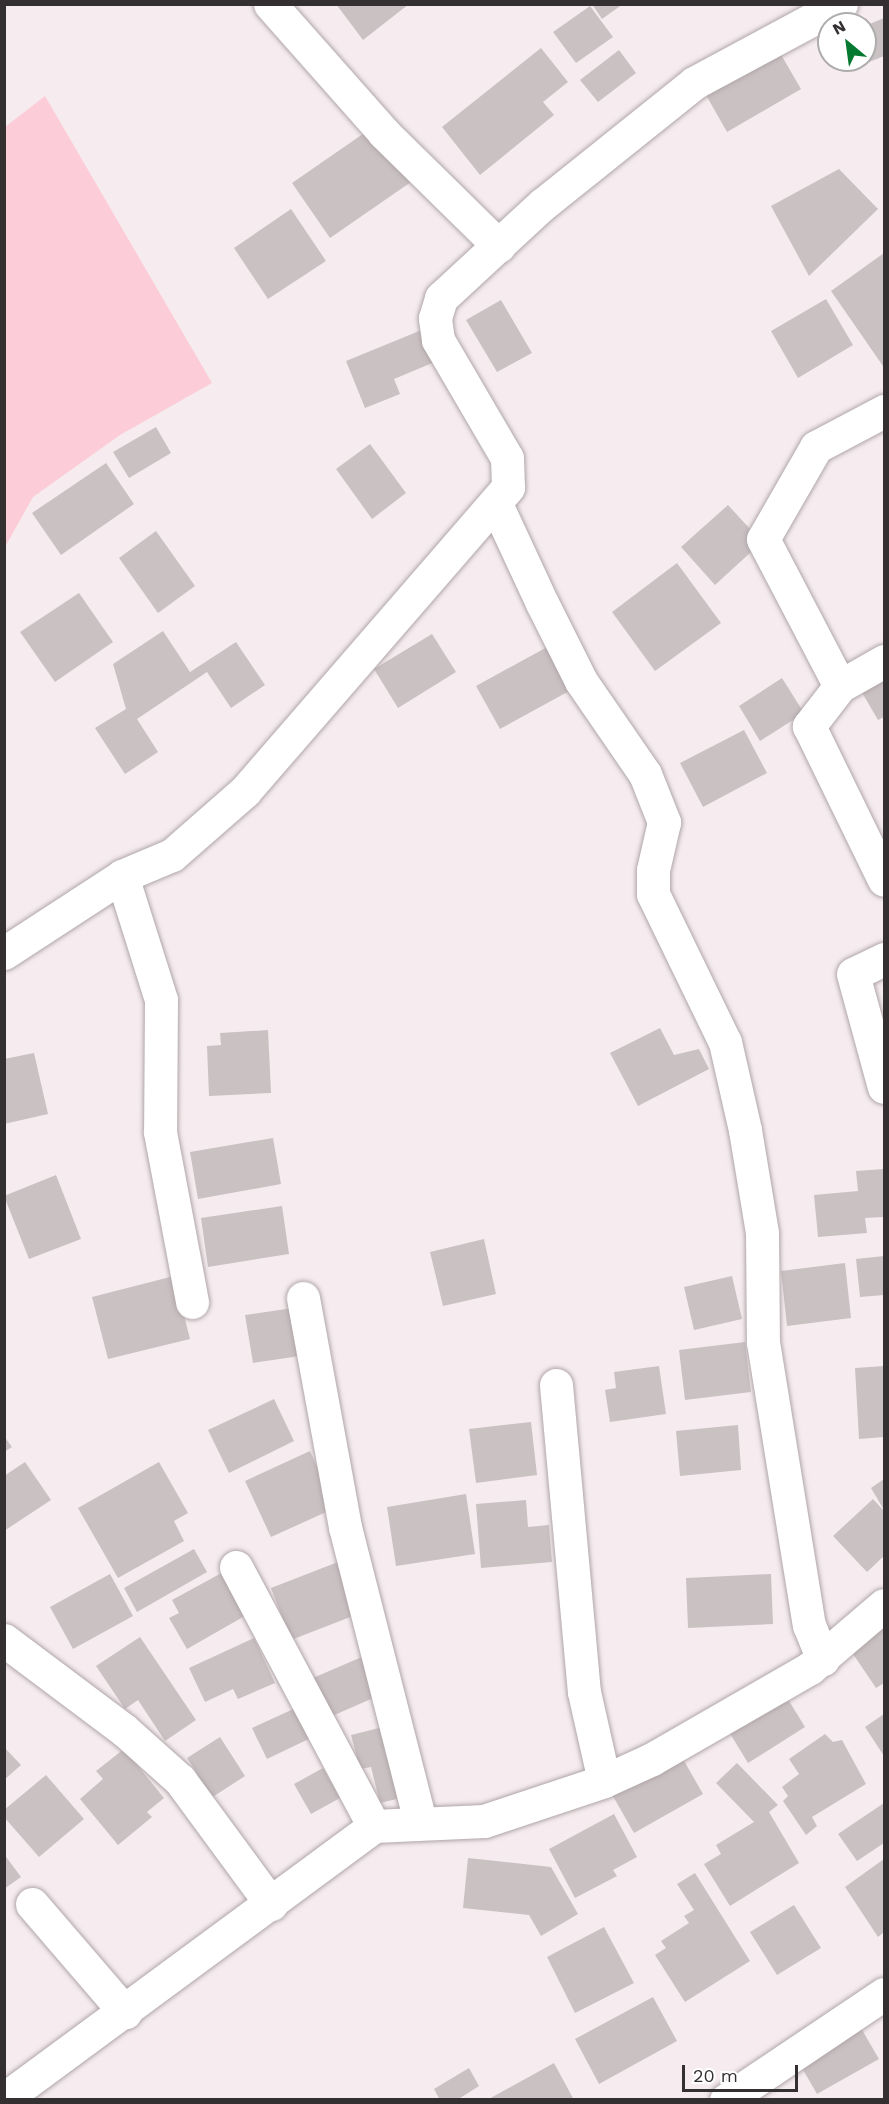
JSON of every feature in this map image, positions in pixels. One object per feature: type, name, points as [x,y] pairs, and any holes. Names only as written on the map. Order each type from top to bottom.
[{"type":"street","points":[[270,4],[384,133],[499,246]]},
{"type":"street","points":[[4,953],[122,876],[172,855],[244,791],[496,504],[508,487],[507,458],[438,340],[435,318],[441,298],[543,204],[694,83],[841,4]]},
{"type":"street","points":[[840,686],[763,539],[816,447],[885,411]]},
{"type":"street","points":[[496,504],[581,681],[645,774],[664,822],[653,870],[653,894],[725,1042],[745,1130],[762,1233],[763,1342],[808,1625],[824,1659]]},
{"type":"street","points":[[885,661],[840,686],[809,726],[885,880]]},
{"type":"street","points":[[122,876],[161,1000],[160,1132],[192,1302]]},
{"type":"street","points":[[885,959],[853,974],[885,1087]]},
{"type":"street","points":[[303,1298],[345,1527],[420,1822]]},
{"type":"street","points":[[556,1385],[584,1692],[604,1781]]},
{"type":"street","points":[[236,1567],[375,1826]]},
{"type":"street","points":[[4,2099],[375,1826],[420,1822],[484,1821],[604,1781],[698,1733],[824,1659],[885,1605]]},
{"type":"street","points":[[4,1640],[124,1730],[180,1780],[271,1904]]},
{"type":"street","points":[[32,1904],[125,2012]]},
{"type":"street","points":[[726,2100],[885,1994]]},
{"type":"shaded area","points":[[45,96],[212,383],[120,435],[33,497],[5,547],[5,127]]},
{"type":"building","points":[[336,4],[409,4],[363,40]]},
{"type":"building","points":[[592,4],[623,4],[602,19]]},
{"type":"building","points":[[590,6],[613,37],[576,63],[553,32]]},
{"type":"building","points":[[884,18],[884,56],[877,59],[877,21]]},
{"type":"building","points":[[776,46],[801,89],[727,132],[702,88]]},
{"type":"building","points":[[541,48],[568,82],[543,102],[554,115],[480,175],[442,127]]},
{"type":"building","points":[[619,50],[636,73],[598,102],[580,80]]},
{"type":"building","points":[[373,127],[411,182],[330,238],[292,183]]},
{"type":"building","points":[[839,169],[878,209],[809,276],[771,206]]},
{"type":"building","points":[[291,209],[326,261],[268,299],[234,248]]},
{"type":"building","points":[[884,253],[884,364],[883,366],[831,291]]},
{"type":"building","points":[[826,299],[853,345],[798,378],[771,331]]},
{"type":"building","points":[[501,300],[532,353],[497,372],[466,320]]},
{"type":"building","points":[[424,329],[437,361],[394,379],[400,394],[365,408],[346,361]]},
{"type":"building","points":[[156,427],[171,453],[129,478],[113,452]]},
{"type":"building","points":[[370,444],[406,493],[372,519],[336,469]]},
{"type":"building","points":[[106,463],[134,504],[61,555],[32,513]]},
{"type":"building","points":[[728,505],[762,542],[715,585],[681,547]]},
{"type":"building","points":[[156,531],[195,586],[158,613],[119,558]]},
{"type":"building","points":[[677,563],[721,623],[655,671],[612,612]]},
{"type":"building","points":[[79,593],[113,642],[55,682],[20,632]]},
{"type":"building","points":[[163,631],[190,672],[236,642],[265,685],[231,708],[207,672],[137,719],[158,752],[125,774],[95,728],[126,709],[113,664]]},
{"type":"building","points":[[432,634],[456,672],[398,708],[374,669]]},
{"type":"building","points":[[549,646],[573,689],[500,729],[476,686]]},
{"type":"building","points":[[884,668],[884,717],[878,720],[857,684]]},
{"type":"building","points":[[782,678],[804,713],[760,741],[739,706]]},
{"type":"building","points":[[744,730],[767,773],[703,807],[680,763]]},
{"type":"building","points":[[660,1028],[674,1055],[699,1049],[709,1069],[638,1106],[610,1053]]},
{"type":"building","points":[[268,1030],[271,1093],[209,1096],[207,1046],[221,1045],[220,1033]]},
{"type":"building","points":[[34,1053],[48,1114],[4,1124],[4,1059]]},
{"type":"building","points":[[273,1138],[281,1184],[198,1199],[190,1152]]},
{"type":"building","points":[[884,1169],[884,1217],[865,1218],[867,1233],[818,1237],[814,1195],[858,1191],[856,1171]]},
{"type":"building","points":[[56,1175],[81,1239],[29,1259],[4,1196]]},
{"type":"building","points":[[282,1206],[289,1254],[208,1267],[201,1218]]},
{"type":"building","points":[[484,1239],[496,1294],[443,1306],[430,1252]]},
{"type":"building","points":[[884,1256],[884,1295],[860,1297],[856,1259]]},
{"type":"building","points":[[845,1263],[851,1318],[787,1326],[781,1271]]},
{"type":"building","points":[[174,1276],[190,1339],[108,1359],[92,1297]]},
{"type":"building","points":[[732,1276],[742,1319],[694,1330],[684,1287]]},
{"type":"building","points":[[293,1308],[300,1356],[253,1363],[245,1315]]},
{"type":"building","points":[[745,1342],[751,1392],[685,1400],[679,1350]]},
{"type":"building","points":[[659,1366],[666,1414],[610,1422],[605,1390],[616,1388],[614,1372]]},
{"type":"building","points":[[884,1366],[884,1437],[859,1439],[855,1368]]},
{"type":"building","points":[[274,1399],[294,1441],[229,1473],[208,1430]]},
{"type":"building","points":[[531,1422],[537,1475],[476,1483],[469,1429]]},
{"type":"building","points":[[738,1425],[741,1470],[680,1476],[676,1431]]},
{"type":"building","points":[[4,1436],[12,1447],[4,1452]]},
{"type":"building","points":[[310,1451],[335,1508],[271,1537],[245,1481]]},
{"type":"building","points":[[25,1462],[51,1500],[4,1531],[4,1476]]},
{"type":"building","points":[[159,1462],[188,1513],[174,1521],[184,1541],[118,1578],[78,1508]]},
{"type":"building","points":[[884,1479],[884,1510],[871,1488]]},
{"type":"building","points":[[466,1494],[475,1554],[396,1566],[387,1507]]},
{"type":"building","points":[[873,1499],[884,1511],[884,1556],[867,1572],[833,1536]]},
{"type":"building","points":[[526,1500],[528,1527],[549,1525],[552,1562],[481,1568],[476,1504]]},
{"type":"building","points":[[194,1549],[207,1572],[137,1612],[124,1588]]},
{"type":"building","points":[[338,1562],[358,1614],[291,1640],[271,1588]]},
{"type":"building","points":[[227,1570],[250,1613],[187,1649],[169,1618],[179,1613],[172,1600]]},
{"type":"building","points":[[110,1574],[133,1616],[73,1649],[50,1607]]},
{"type":"building","points":[[771,1574],[773,1624],[688,1628],[686,1578]]},
{"type":"building","points":[[884,1620],[884,1683],[876,1688],[847,1645]]},
{"type":"building","points":[[140,1637],[196,1720],[165,1741],[138,1700],[125,1709],[96,1666]]},
{"type":"building","points":[[254,1638],[275,1683],[238,1699],[233,1689],[205,1702],[189,1668]]},
{"type":"building","points":[[364,1656],[380,1695],[330,1717],[313,1678]]},
{"type":"building","points":[[783,1691],[805,1727],[748,1763],[726,1727]]},
{"type":"building","points":[[300,1706],[315,1736],[267,1759],[252,1728]]},
{"type":"building","points":[[884,1714],[884,1756],[865,1727]]},
{"type":"building","points":[[383,1727],[401,1798],[380,1803],[371,1767],[360,1769],[351,1735]]},
{"type":"building","points":[[825,1734],[833,1742],[842,1740],[866,1784],[812,1817],[817,1826],[806,1835],[783,1801],[788,1796],[782,1787],[799,1774],[789,1759]]},
{"type":"building","points":[[220,1737],[245,1776],[208,1800],[193,1778],[198,1775],[187,1758]]},
{"type":"building","points":[[4,1747],[21,1765],[4,1780]]},
{"type":"building","points":[[124,1749],[164,1798],[147,1812],[152,1817],[118,1845],[80,1799],[103,1779],[96,1771]]},
{"type":"building","points":[[679,1752],[703,1794],[634,1833],[610,1791]]},
{"type":"building","points":[[737,1763],[778,1805],[769,1812],[799,1863],[730,1906],[704,1864],[721,1854],[716,1845],[754,1822],[716,1783]]},
{"type":"building","points":[[323,1768],[340,1798],[311,1814],[294,1784]]},
{"type":"building","points":[[46,1775],[84,1819],[39,1857],[4,1817],[4,1810]]},
{"type":"building","points":[[884,1803],[884,1843],[857,1861],[838,1834]]},
{"type":"building","points":[[614,1814],[637,1857],[613,1870],[617,1876],[575,1898],[549,1849]]},
{"type":"building","points":[[4,1854],[21,1877],[4,1889]]},
{"type":"building","points":[[468,1858],[551,1867],[578,1914],[541,1936],[529,1915],[463,1908]]},
{"type":"building","points":[[884,1859],[884,1932],[878,1937],[845,1887]]},
{"type":"building","points":[[695,1873],[750,1961],[685,2002],[655,1955],[666,1948],[661,1941],[689,1923],[684,1916],[694,1910],[677,1884]]},
{"type":"building","points":[[794,1905],[821,1948],[777,1975],[750,1932]]},
{"type":"building","points":[[604,1927],[634,1983],[575,2013],[547,1957]]},
{"type":"building","points":[[653,1997],[677,2041],[599,2084],[575,2039]]},
{"type":"building","points":[[854,2016],[879,2059],[817,2094],[787,2042]]},
{"type":"building","points":[[554,2063],[574,2100],[487,2100]]},
{"type":"building","points":[[469,2068],[479,2086],[457,2100],[440,2100],[434,2089]]}]
